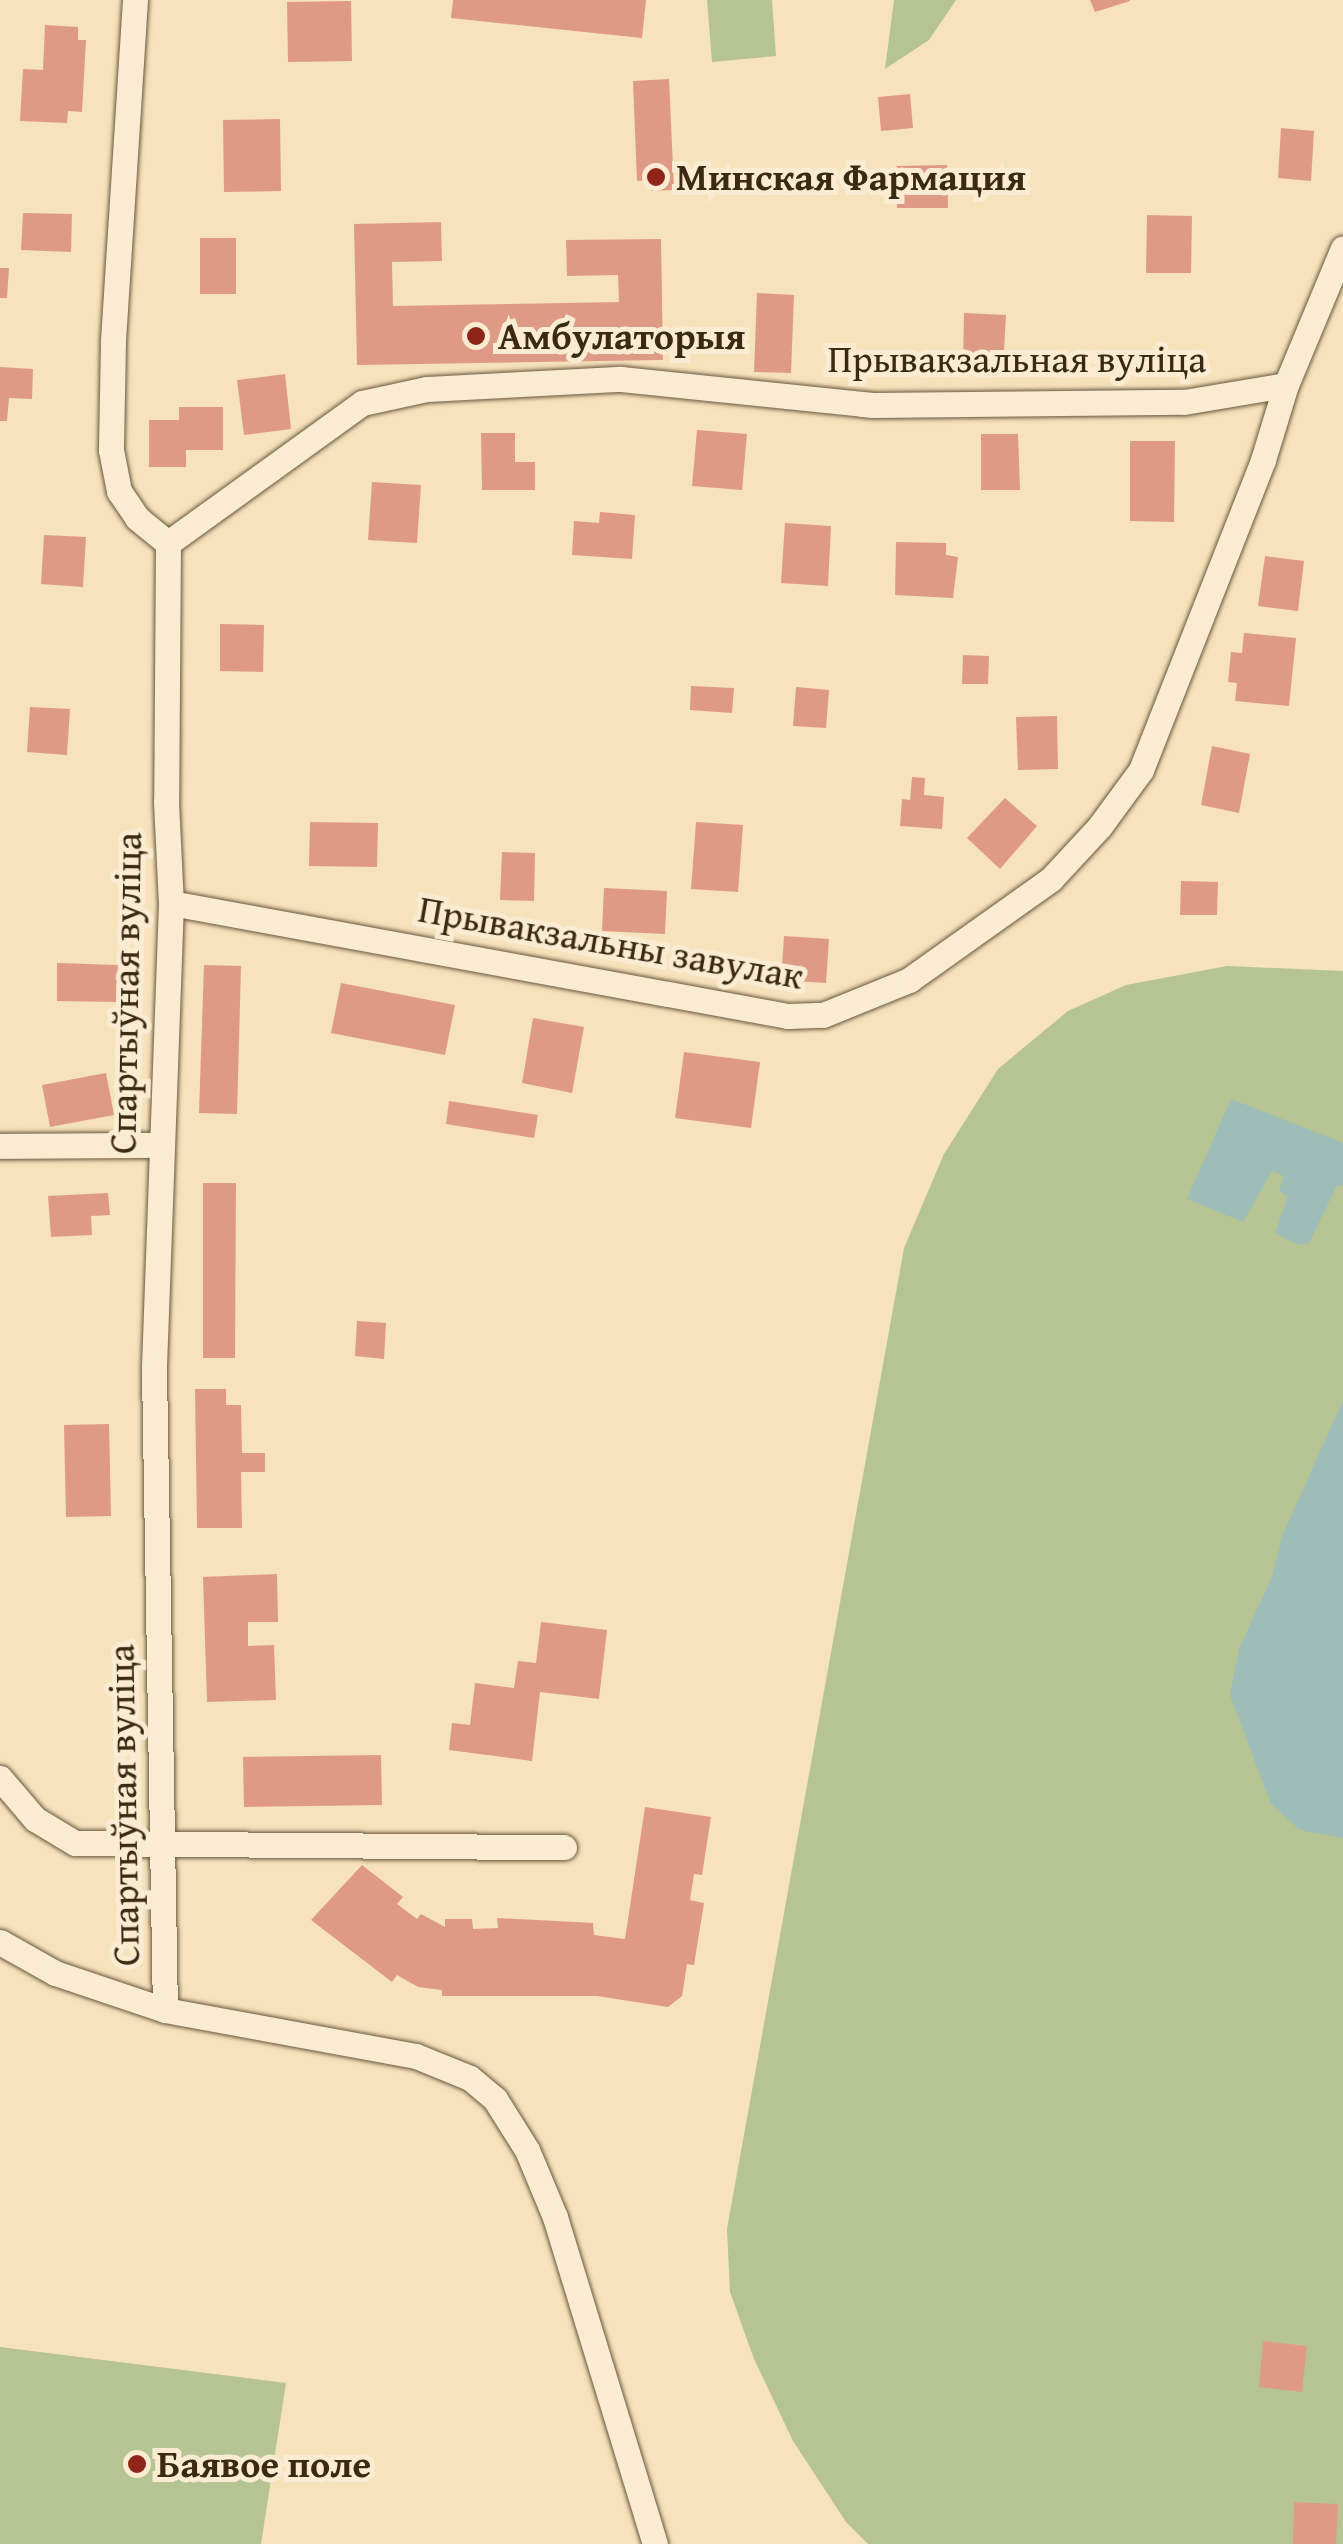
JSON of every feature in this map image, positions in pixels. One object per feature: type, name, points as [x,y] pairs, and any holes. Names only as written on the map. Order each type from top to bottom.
[{"type":"street","points":[[135,0],[113,342],[111,450],[119,492],[137,518],[168,544]]},
{"type":"street","points":[[1286,385],[1343,248]]},
{"type":"street","name":"Прывакзальная вуліца","points":[[168,544],[362,402],[427,389],[621,378],[874,405],[1184,402],[1286,385]]},
{"type":"street","name":"Прывакзальны завулак","points":[[171,903],[788,1016],[824,1014],[909,980],[1052,879],[1100,826],[1141,770],[1263,460],[1286,385]]},
{"type":"street","name":"Спартыўная вуліца","points":[[165,2010],[159,1840],[154,1370],[171,903],[166,802],[168,544]]},
{"type":"street","points":[[0,1146],[160,1145]]},
{"type":"street","points":[[0,1778],[35,1819],[76,1842],[564,1847]]},
{"type":"street","points":[[0,1942],[55,1973],[165,2010],[416,2056],[458,2072],[495,2098],[527,2150],[554,2217],[655,2544]]},
{"type":"green space","points":[[707,0],[772,0],[776,56],[712,62]]},
{"type":"green space","points":[[894,0],[956,0],[929,40],[885,69]]},
{"type":"green space","points":[[1227,966],[1343,971],[1343,2544],[868,2544],[846,2522],[793,2441],[754,2359],[730,2292],[727,2229],[904,1248],[944,1154],[998,1069],[1068,1011],[1126,985]]},
{"type":"green space","name":"Баявое поле","points":[[0,2347],[286,2383],[261,2544],[0,2544]]},
{"type":"water","points":[[1231,1099],[1343,1143],[1343,1186],[1337,1185],[1309,1243],[1298,1245],[1275,1233],[1288,1196],[1279,1191],[1284,1176],[1272,1171],[1243,1222],[1187,1199]]},
{"type":"water","points":[[1343,1401],[1343,1838],[1300,1830],[1271,1804],[1230,1695],[1239,1649],[1272,1577],[1282,1536]]},
{"type":"building","points":[[453,0],[646,0],[642,38],[451,18]]},
{"type":"building","points":[[1090,0],[1130,0],[1130,1],[1095,12]]},
{"type":"building","points":[[351,1],[352,61],[288,62],[287,2]]},
{"type":"building","points":[[45,25],[78,27],[78,40],[86,40],[82,112],[68,111],[67,123],[20,121],[23,69],[43,70]]},
{"type":"building","points":[[669,79],[674,190],[651,191],[651,180],[637,181],[633,81]]},
{"type":"building","points":[[910,94],[913,128],[881,131],[878,97]]},
{"type":"building","points":[[280,119],[281,191],[224,192],[223,120]]},
{"type":"building","points":[[1281,128],[1314,131],[1311,181],[1278,178]]},
{"type":"building","points":[[947,165],[948,208],[897,208],[896,166]]},
{"type":"building","points":[[23,213],[72,214],[71,252],[21,250]]},
{"type":"building","points":[[1147,215],[1192,216],[1191,273],[1146,273]]},
{"type":"building","points":[[441,222],[442,261],[392,262],[393,306],[619,302],[618,275],[567,276],[566,240],[661,239],[663,360],[357,365],[354,224]]},
{"type":"building","points":[[200,238],[236,238],[236,294],[200,294]]},
{"type":"building","points":[[0,268],[9,268],[7,298],[0,298]]},
{"type":"building","points":[[757,293],[794,295],[791,373],[754,372]]},
{"type":"building","points":[[964,313],[1006,315],[1003,368],[963,368]]},
{"type":"building","points":[[0,367],[33,369],[32,399],[9,398],[7,421],[0,421]]},
{"type":"building","points":[[285,374],[291,429],[244,435],[237,380]]},
{"type":"building","points":[[179,407],[223,407],[223,450],[186,450],[186,467],[149,467],[149,420],[179,420]]},
{"type":"building","points":[[697,430],[747,434],[742,490],[692,486]]},
{"type":"building","points":[[481,433],[515,433],[515,462],[535,462],[535,490],[482,490]]},
{"type":"building","points":[[981,434],[1018,434],[1020,490],[981,490]]},
{"type":"building","points":[[1130,441],[1175,441],[1174,522],[1130,521]]},
{"type":"building","points":[[372,482],[421,485],[417,543],[368,540]]},
{"type":"building","points":[[600,512],[635,515],[632,559],[572,555],[574,521],[599,523]]},
{"type":"building","points":[[785,523],[831,526],[828,586],[781,583]]},
{"type":"building","points":[[44,535],[86,537],[83,587],[41,584]]},
{"type":"building","points":[[896,542],[946,543],[946,555],[958,557],[953,598],[895,595]]},
{"type":"building","points":[[1265,556],[1304,561],[1298,611],[1258,606]]},
{"type":"building","points":[[220,624],[264,625],[263,672],[220,671]]},
{"type":"building","points":[[1244,633],[1296,638],[1289,706],[1235,701],[1237,683],[1228,682],[1231,652],[1242,653]]},
{"type":"building","points":[[963,655],[989,656],[988,684],[962,684]]},
{"type":"building","points":[[691,686],[734,688],[732,713],[690,710]]},
{"type":"building","points":[[796,687],[829,690],[826,728],[793,726]]},
{"type":"building","points":[[30,707],[70,709],[67,755],[27,752]]},
{"type":"building","points":[[1057,716],[1058,769],[1018,770],[1016,717]]},
{"type":"building","points":[[1212,746],[1250,754],[1239,813],[1201,805]]},
{"type":"building","points":[[912,777],[925,778],[924,795],[944,797],[942,829],[900,826],[902,799],[910,800]]},
{"type":"building","points":[[1005,798],[1037,826],[1000,869],[967,838]]},
{"type":"building","points":[[310,822],[378,823],[377,867],[309,866]]},
{"type":"building","points":[[696,822],[743,825],[738,892],[691,889]]},
{"type":"building","points":[[502,852],[535,853],[534,901],[500,900]]},
{"type":"building","points":[[1181,881],[1218,882],[1217,915],[1180,915]]},
{"type":"building","points":[[604,888],[667,891],[665,934],[602,931]]},
{"type":"building","points":[[784,936],[829,939],[826,983],[781,980]]},
{"type":"building","points":[[57,963],[118,965],[117,1002],[57,1001]]},
{"type":"building","points":[[204,965],[241,966],[237,1114],[199,1113]]},
{"type":"building","points":[[341,983],[455,1005],[445,1055],[331,1033]]},
{"type":"building","points":[[533,1018],[584,1027],[572,1093],[522,1083]]},
{"type":"building","points":[[684,1052],[760,1062],[751,1128],[675,1118]]},
{"type":"building","points":[[106,1073],[114,1115],[50,1127],[42,1085]]},
{"type":"building","points":[[449,1101],[538,1115],[534,1138],[446,1124]]},
{"type":"building","points":[[203,1183],[236,1183],[235,1358],[203,1358]]},
{"type":"building","points":[[108,1193],[110,1215],[91,1216],[92,1235],[51,1237],[48,1196]]},
{"type":"building","points":[[357,1321],[386,1323],[384,1359],[355,1356]]},
{"type":"building","points":[[195,1389],[226,1389],[226,1405],[241,1405],[242,1453],[265,1453],[265,1472],[241,1472],[242,1528],[197,1528]]},
{"type":"building","points":[[109,1424],[111,1516],[66,1517],[64,1425]]},
{"type":"building","points":[[277,1574],[278,1622],[248,1622],[248,1646],[274,1645],[276,1700],[207,1702],[203,1577]]},
{"type":"building","points":[[541,1622],[607,1630],[599,1699],[540,1692],[532,1761],[449,1750],[452,1723],[470,1725],[475,1683],[514,1688],[518,1661],[536,1663]]},
{"type":"building","points":[[381,1755],[382,1805],[244,1807],[243,1757]]},
{"type":"building","points":[[645,1807],[711,1817],[702,1875],[694,1874],[690,1900],[704,1903],[694,1965],[687,1964],[682,1996],[668,2007],[597,1996],[442,1996],[442,1990],[418,1987],[397,1975],[392,1982],[311,1920],[362,1865],[403,1897],[397,1904],[417,1919],[421,1914],[445,1927],[445,1919],[472,1919],[473,1929],[498,1928],[497,1918],[593,1923],[594,1935],[625,1939]]},
{"type":"building","points":[[1263,2341],[1307,2346],[1302,2392],[1259,2387]]},
{"type":"building","points":[[1294,2502],[1338,2504],[1336,2544],[1293,2544]]},
{"type":"place","name":"Минская Фармация","points":[[656,177]]},
{"type":"place","name":"Амбулаторыя","points":[[476,336]]},
{"type":"place","name":"Баявое поле","points":[[137,2464]]}]
